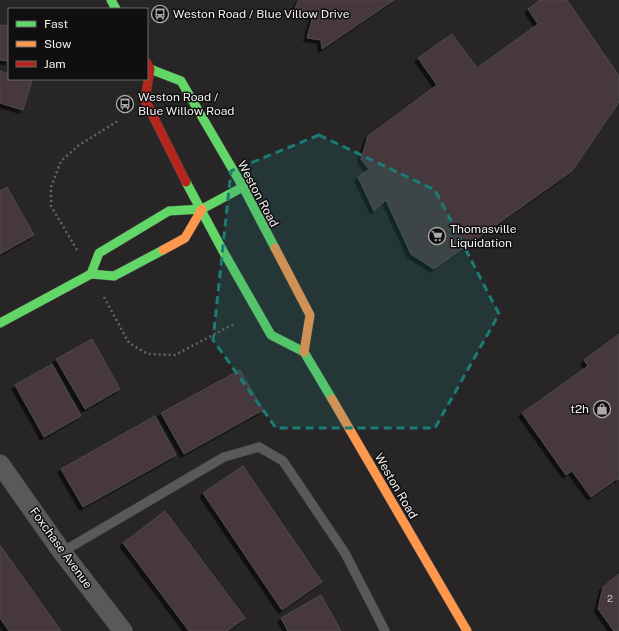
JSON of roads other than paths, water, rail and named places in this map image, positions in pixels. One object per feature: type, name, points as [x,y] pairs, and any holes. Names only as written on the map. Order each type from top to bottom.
[{"type":"main road","name":"Weston Road","points":[[149,66],[181,81],[242,187],[310,315],[304,352]]},
{"type":"main road","name":"Weston Road","points":[[147,80],[145,100],[182,175],[271,335],[304,352],[467,631]]},
{"type":"main road","points":[[92,274],[99,252],[169,211],[202,209],[242,187]]},
{"type":"main road","points":[[0,324],[92,274],[114,276],[185,238],[202,209]]},
{"type":"street","name":"Foxchase Avenue","points":[[0,464],[62,552],[123,631]]},
{"type":"lane","points":[[62,552],[224,457],[259,447],[283,461],[292,474],[346,553],[385,631]]},
{"type":"place","name":"Weston Road / Blue Villow Drive","points":[[160,14]]},
{"type":"place","name":"Weston Road / Blue Willow Road","points":[[125,104]]},
{"type":"place","name":"Thomasville Liquidation","points":[[437,236]]},
{"type":"place","name":"t2h","points":[[602,409]]}]
